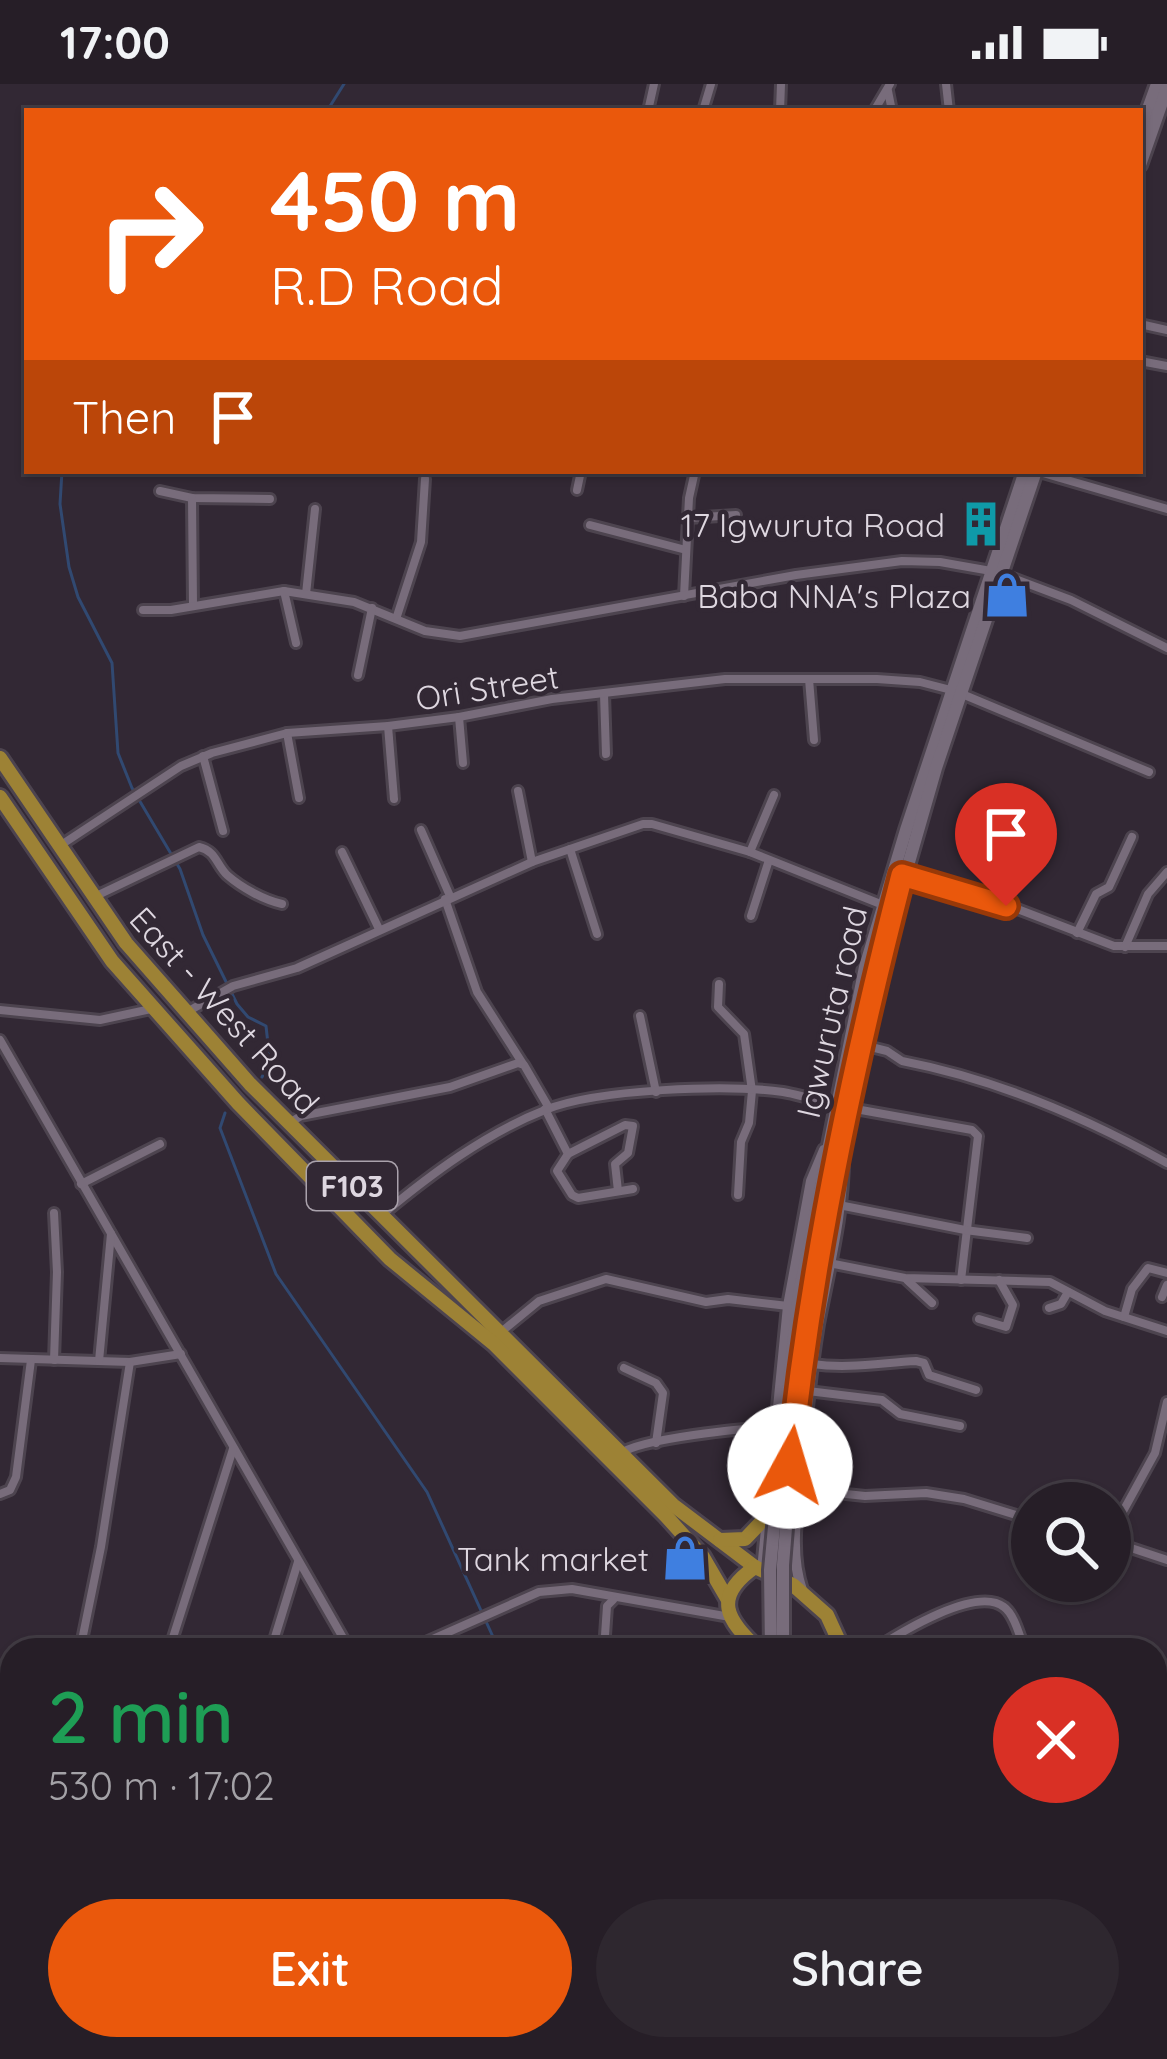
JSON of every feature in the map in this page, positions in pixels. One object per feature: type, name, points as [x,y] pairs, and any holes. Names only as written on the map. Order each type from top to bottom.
[{"type":"main road","points":[[1143,123],[1157,84]]},
{"type":"main road","points":[[1143,156],[1167,88]]},
{"type":"main road","name":"Igwuruta road","points":[[997,572],[1024,474]]},
{"type":"main road","name":"Igwuruta road","points":[[844,1107],[865,967],[883,905],[1035,474]]},
{"type":"main road","name":"East - West Road","points":[[0,758],[126,944],[289,1124],[501,1332],[703,1557],[728,1600]]},
{"type":"main road","name":"East - West Road","points":[[0,797],[90,931],[153,1008],[371,1240],[713,1539],[803,1593]]},
{"type":"main road","name":"Igwuruta road","points":[[783,1638],[783,1437],[806,1332],[837,1137],[863,1045],[897,874]]},
{"type":"main road","points":[[771,1638],[770,1574],[783,1437]]},
{"type":"main road","points":[[713,1539],[745,1539],[765,1518]]},
{"type":"main road","points":[[748,1638],[730,1618],[728,1600],[732,1587],[759,1569]]},
{"type":"main road","points":[[803,1593],[827,1615],[835,1638]]},
{"type":"street","points":[[577,490],[580,474]]},
{"type":"street","points":[[684,596],[695,474]]},
{"type":"street","points":[[1046,474],[1167,509]]},
{"type":"street","points":[[397,616],[421,542],[425,479]]},
{"type":"street","points":[[160,491],[192,498],[270,500]]},
{"type":"street","points":[[192,498],[193,604]]},
{"type":"street","points":[[306,594],[316,509]]},
{"type":"street","points":[[688,518],[736,514]]},
{"type":"street","points":[[590,525],[686,550]]},
{"type":"street","points":[[143,610],[172,610],[284,591],[372,608],[425,631],[460,636],[796,574],[902,561],[940,562],[997,572],[1071,600],[1167,648]]},
{"type":"street","points":[[284,591],[296,644]]},
{"type":"street","points":[[358,675],[372,608]]},
{"type":"street","name":"Ori Street","points":[[58,848],[203,757],[287,733],[388,726],[551,699],[725,679],[897,681],[956,692],[1149,772]]},
{"type":"street","points":[[809,679],[814,740]]},
{"type":"street","points":[[604,694],[606,754]]},
{"type":"street","points":[[460,717],[463,763]]},
{"type":"street","points":[[388,726],[394,800]]},
{"type":"street","points":[[287,733],[299,798]]},
{"type":"street","points":[[203,757],[223,831]]},
{"type":"street","points":[[518,790],[532,862]]},
{"type":"street","points":[[750,852],[774,795]]},
{"type":"street","points":[[1006,906],[1039,812]]},
{"type":"street","points":[[187,1012],[233,986],[289,971],[532,862],[652,824],[750,852],[883,905]]},
{"type":"street","points":[[421,830],[477,992],[523,1064],[568,1154]]},
{"type":"street","points":[[1077,933],[1096,894],[1109,887],[1132,838]]},
{"type":"street","points":[[93,898],[180,853],[205,847],[230,876],[269,901],[283,904]]},
{"type":"street","points":[[570,849],[597,934]]},
{"type":"street","points":[[342,852],[379,929]]},
{"type":"street","points":[[751,916],[769,860]]},
{"type":"street","points":[[1125,948],[1148,894],[1167,872]]},
{"type":"street","points":[[897,874],[1125,948],[1167,946]]},
{"type":"street","points":[[719,984],[718,1006],[744,1034],[752,1091],[749,1123],[741,1142],[738,1196]]},
{"type":"street","points":[[0,1010],[81,1020],[153,1008]]},
{"type":"street","points":[[640,1016],[656,1092]]},
{"type":"street","points":[[0,1040],[343,1638]]},
{"type":"street","points":[[863,1045],[1046,1103],[1123,1135],[1167,1162]]},
{"type":"street","points":[[289,1124],[301,1116],[451,1088],[523,1064]]},
{"type":"street","points":[[382,1215],[464,1154],[547,1109],[616,1093],[781,1092],[972,1130],[978,1136],[961,1280]]},
{"type":"street","points":[[618,1191],[615,1164],[628,1153],[633,1126],[626,1125],[568,1154],[557,1172],[578,1198],[633,1189]]},
{"type":"street","points":[[803,1593],[794,1546],[808,1391],[844,1186],[837,1137]]},
{"type":"street","points":[[759,1569],[783,1437],[788,1306],[811,1181],[837,1137]]},
{"type":"street","points":[[81,1184],[160,1144]]},
{"type":"street","points":[[839,1205],[965,1231],[1027,1238]]},
{"type":"street","points":[[53,1213],[54,1360]]},
{"type":"street","points":[[99,1361],[111,1233]]},
{"type":"street","points":[[829,1263],[904,1278],[1050,1282],[1124,1317],[1167,1331]]},
{"type":"street","points":[[1124,1317],[1132,1289],[1148,1268],[1167,1273]]},
{"type":"street","points":[[904,1278],[932,1303]]},
{"type":"street","points":[[501,1332],[539,1301],[606,1280],[706,1302],[723,1299],[788,1306]]},
{"type":"street","points":[[979,1319],[1006,1328],[1013,1305],[999,1280]]},
{"type":"street","points":[[1162,1297],[1167,1286]]},
{"type":"street","points":[[1048,1307],[1061,1304],[1068,1292]]},
{"type":"street","points":[[0,1358],[130,1362],[181,1354]]},
{"type":"street","points":[[0,1494],[10,1490],[16,1477],[31,1360]]},
{"type":"street","points":[[812,1364],[852,1369],[916,1361],[924,1363],[929,1375],[976,1390]]},
{"type":"street","points":[[82,1638],[130,1362]]},
{"type":"street","points":[[624,1368],[656,1383],[663,1394],[656,1444]]},
{"type":"street","points":[[808,1391],[882,1400],[901,1414],[961,1426]]},
{"type":"street","points":[[1131,1502],[1163,1438],[1167,1402]]},
{"type":"street","points":[[620,1454],[627,1448],[712,1430],[783,1437]]},
{"type":"street","points":[[173,1638],[233,1449]]},
{"type":"street","points":[[799,1489],[865,1496],[926,1493],[1011,1514]]},
{"type":"street","points":[[1131,1546],[1167,1560]]},
{"type":"street","points":[[275,1638],[299,1560]]},
{"type":"street","points":[[435,1638],[539,1592],[572,1589],[730,1618]]},
{"type":"street","points":[[605,1638],[607,1606],[614,1599]]},
{"type":"street","points":[[894,1638],[934,1615],[992,1603],[1006,1608],[1019,1638]]},
{"type":"waterway","points":[[329,108],[344,84]]},
{"type":"waterway","points":[[62,474],[60,504],[69,567],[78,597],[112,663],[118,753],[132,788],[180,869],[203,935],[237,1004],[248,1017],[266,1026],[270,1062],[262,1077]]},
{"type":"waterway","points":[[225,1113],[220,1128],[276,1274],[427,1492],[494,1638]]},
{"type":"place","name":"17 Igwuruta Road","points":[[981,524]]},
{"type":"place","name":"Baba NNA's Plaza","points":[[1007,595]]},
{"type":"place","name":"Tank market","points":[[685,1558]]},
{"type":"route","points":[[790,1466],[806,1332],[828,1208],[902,875],[1006,906]]}]
